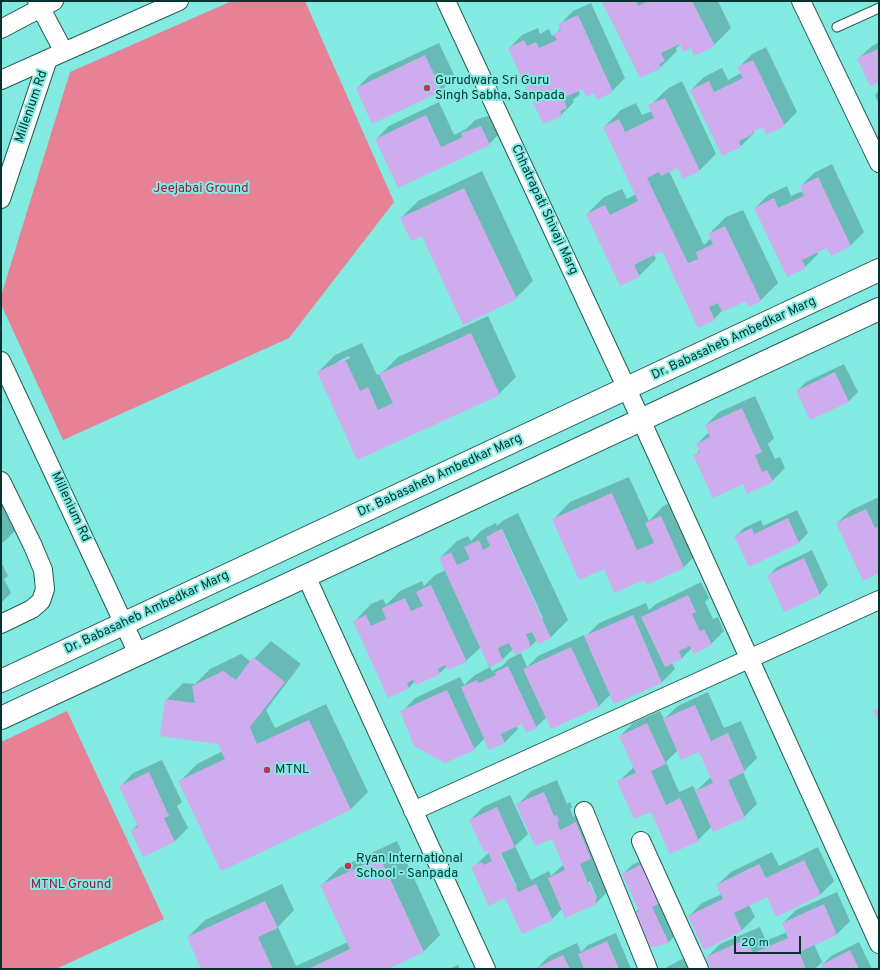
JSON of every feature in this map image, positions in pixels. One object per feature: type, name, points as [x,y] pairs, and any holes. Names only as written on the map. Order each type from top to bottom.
[{"type":"main road","name":"Dr. Babasaheb Ambedkar Marg","points":[[1,681],[879,270]]},
{"type":"main road","points":[[1,718],[879,309]]},
{"type":"street","points":[[1,80],[179,1]]},
{"type":"street","name":"Chhatrapati Shivaji Marg","points":[[446,1],[627,389],[879,944]]},
{"type":"street","points":[[801,1],[877,152]]},
{"type":"street","points":[[1,28],[44,3],[56,56]]},
{"type":"street","name":"Millenium Rd","points":[[1,199],[56,56]]},
{"type":"street","name":"Millenium Rd","points":[[1,361],[138,654]]},
{"type":"street","points":[[1,481],[40,564],[45,589],[41,600],[32,609],[1,624]]},
{"type":"street","points":[[306,576],[486,969]]},
{"type":"street","points":[[414,811],[879,600]]},
{"type":"street","points":[[584,811],[648,969]]},
{"type":"street","points":[[641,841],[699,969]]},
{"type":"lane","points":[[837,27],[879,8]]},
{"type":"green space","name":"Jeejabai Ground","points":[[232,1],[305,1],[394,202],[289,338],[63,440],[1,304],[1,296],[70,72]]},
{"type":"green space","name":"MTNL Ground","points":[[67,711],[164,919],[56,969],[1,969],[1,742]]},
{"type":"building","points":[[636,1],[638,6],[648,1],[692,1],[715,46],[694,56],[691,48],[683,52],[680,44],[661,53],[665,61],[659,64],[661,68],[640,78],[602,2]]},
{"type":"building","points":[[578,15],[613,92],[597,100],[594,93],[586,97],[583,89],[563,98],[567,108],[560,111],[562,116],[543,124],[508,48],[524,40],[527,46],[536,42],[539,48],[557,40],[553,34],[561,30],[558,24]]},
{"type":"building","points":[[879,49],[879,85],[878,82],[870,86],[857,58]]},
{"type":"building","points":[[425,55],[442,91],[372,124],[356,88]]},
{"type":"building","points":[[753,60],[785,126],[766,135],[763,127],[752,132],[753,134],[739,141],[741,147],[722,156],[690,90],[709,81],[714,92],[743,78],[737,67]]},
{"type":"building","points":[[665,98],[700,171],[683,179],[678,168],[661,176],[659,172],[647,178],[688,263],[698,259],[696,252],[713,244],[708,234],[725,226],[761,301],[749,307],[746,301],[722,312],[718,303],[709,307],[715,320],[698,328],[662,251],[634,265],[640,277],[620,286],[586,214],[605,205],[610,215],[638,201],[603,127],[619,119],[625,132],[654,118],[648,105]]},
{"type":"building","points":[[426,115],[441,147],[463,137],[461,133],[481,126],[490,145],[398,188],[375,139]]},
{"type":"building","points":[[818,177],[851,246],[831,256],[827,248],[802,260],[806,268],[787,277],[754,208],[774,198],[778,208],[804,196],[800,186]]},
{"type":"building","points":[[464,188],[517,299],[463,325],[422,236],[411,241],[400,218]]},
{"type":"building","points":[[471,333],[500,395],[357,460],[317,372],[345,359],[360,391],[368,387],[378,410],[393,403],[379,374]]},
{"type":"building","points":[[835,372],[849,402],[810,420],[796,391]]},
{"type":"building","points":[[742,408],[762,452],[755,455],[762,472],[767,470],[773,482],[747,494],[743,484],[713,498],[693,455],[700,452],[696,444],[710,437],[705,425]]},
{"type":"building","points":[[612,493],[637,550],[654,543],[645,523],[661,516],[684,568],[646,585],[644,580],[614,593],[604,569],[579,580],[552,519]]},
{"type":"building","points":[[866,509],[875,528],[879,526],[879,573],[863,581],[836,523]]},
{"type":"building","points":[[788,518],[799,543],[749,567],[734,536],[752,528],[754,534]]},
{"type":"building","points":[[501,529],[551,638],[538,644],[532,632],[526,634],[531,647],[515,655],[509,643],[498,648],[503,661],[489,667],[439,558],[451,552],[457,565],[470,559],[464,547],[479,540],[483,550],[490,546],[486,537]]},
{"type":"building","points":[[804,558],[820,595],[784,612],[767,575]]},
{"type":"building","points":[[431,585],[467,662],[448,670],[445,665],[438,669],[440,674],[416,685],[413,680],[407,683],[409,688],[388,698],[353,621],[366,615],[371,626],[386,619],[382,608],[405,598],[411,611],[423,606],[416,592]]},
{"type":"building","points":[[688,595],[696,612],[692,614],[700,631],[704,629],[712,645],[694,654],[690,646],[679,651],[682,659],[665,667],[641,617]]},
{"type":"building","points":[[633,615],[662,683],[614,704],[584,636]]},
{"type":"building","points":[[571,647],[599,707],[551,729],[523,669]]},
{"type":"building","name":"MTNL","points":[[253,657],[285,682],[250,727],[257,744],[309,720],[351,810],[221,871],[178,781],[225,759],[218,744],[160,736],[165,699],[195,703],[192,686],[223,671],[236,680]]},
{"type":"building","points":[[508,666],[537,728],[526,733],[522,724],[501,734],[505,743],[489,750],[461,687],[477,680],[479,683],[496,675],[495,672]]},
{"type":"building","points":[[447,690],[475,750],[445,763],[414,746],[400,711]]},
{"type":"building","points":[[695,705],[711,741],[728,733],[745,772],[728,780],[745,818],[713,832],[695,791],[713,783],[699,752],[681,760],[663,719]]},
{"type":"building","points":[[879,708],[879,724],[873,710]]},
{"type":"building","points":[[647,723],[666,764],[651,771],[666,805],[680,798],[699,841],[670,854],[651,812],[634,819],[617,781],[636,773],[619,736]]},
{"type":"building","points":[[149,772],[169,816],[164,818],[175,842],[143,857],[130,830],[138,827],[119,786]]},
{"type":"building","points":[[544,792],[554,816],[557,815],[559,821],[557,822],[560,830],[576,822],[591,859],[580,864],[589,886],[591,886],[597,900],[595,900],[597,904],[565,918],[548,878],[565,870],[552,839],[535,846],[516,804]]},
{"type":"building","points":[[497,807],[515,847],[500,854],[518,892],[536,884],[553,920],[522,934],[505,898],[489,906],[471,867],[482,862],[484,865],[492,861],[487,850],[484,852],[469,820]]},
{"type":"building","points":[[380,857],[424,952],[388,969],[308,969],[350,949],[320,885]]},
{"type":"building","points":[[804,860],[821,895],[776,917],[767,897],[734,913],[742,931],[704,950],[688,916],[723,899],[716,885],[759,864],[766,878]]},
{"type":"building","points":[[644,863],[663,902],[652,907],[669,943],[645,949],[632,914],[639,911],[622,874]]},
{"type":"building","points":[[265,901],[278,928],[258,937],[273,969],[201,969],[187,937]]},
{"type":"building","points":[[824,904],[837,935],[799,952],[806,969],[711,969],[706,957],[746,939],[753,953],[788,938],[782,923]]},
{"type":"building","points":[[607,941],[619,969],[584,969],[578,954]]},
{"type":"building","points":[[850,950],[859,969],[823,969],[821,965]]},
{"type":"building","points":[[563,955],[570,969],[534,969]]},
{"type":"place","name":"Gurudwara Sri Guru Singh Sabha, Sanpada","points":[[427,88]]},
{"type":"place","name":"MTNL","points":[[267,770]]},
{"type":"place","name":"Ryan International School - Sanpada","points":[[348,866]]}]
